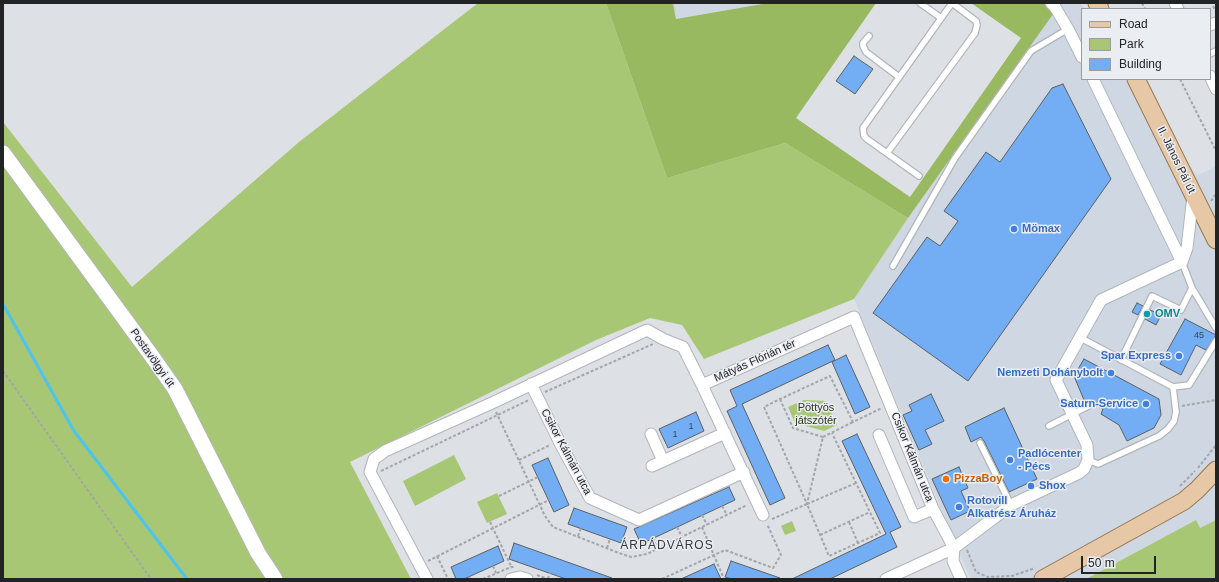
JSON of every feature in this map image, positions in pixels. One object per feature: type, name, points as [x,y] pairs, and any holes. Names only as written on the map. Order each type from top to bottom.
[{"type":"main road","name":"II. János Pál út","points":[[1136,80],[1216,240]]},
{"type":"main road","points":[[1040,573],[1184,501],[1216,470]]},
{"type":"street","points":[[1051,3],[1068,29],[1081,55]]},
{"type":"street","points":[[1211,78],[1216,89]]},
{"type":"street","points":[[1093,80],[1182,262]]},
{"type":"street","name":"Postavölgyi út","points":[[3,153],[147,349],[174,389],[258,553],[276,579]]},
{"type":"street","points":[[886,579],[954,548],[1011,505],[1079,473],[1084,469],[1088,460],[1087,445],[1056,380],[1101,300],[1182,262],[1187,248],[1193,196]]},
{"type":"street","name":"Mátyás Flórián tér","points":[[763,515],[702,385],[854,317],[890,404]]},
{"type":"street","points":[[427,579],[370,472],[374,459],[385,451],[648,330],[663,339],[683,347],[702,385]]},
{"type":"street","name":"Csikor Kálmán utca","points":[[531,384],[559,441],[590,498],[639,520],[744,472]]},
{"type":"street","name":"Csikor Kálmán utca","points":[[890,404],[933,509],[954,548]]},
{"type":"street","points":[[652,466],[725,433]]},
{"type":"street","points":[[651,434],[663,460]]},
{"type":"street","name":"Csikor Kálmán utca","points":[[879,435],[914,517],[933,509]]},
{"type":"street","points":[[954,548],[953,560],[961,579]]},
{"type":"lane","points":[[920,3],[941,18]]},
{"type":"lane","points":[[887,153],[975,33],[977,25],[976,21],[952,3],[863,128],[864,136],[887,153],[919,176]]},
{"type":"lane","points":[[893,266],[955,158],[1031,51],[1068,29]]},
{"type":"lane","points":[[869,36],[863,43],[866,52],[899,77]]},
{"type":"lane","points":[[1182,262],[1192,288],[1216,328]]},
{"type":"lane","points":[[1121,360],[1152,296],[1181,310],[1192,288]]},
{"type":"lane","points":[[1079,337],[1173,387],[1189,385],[1216,341]]},
{"type":"lane","points":[[1088,460],[1098,464],[1159,436],[1171,426],[1176,408],[1173,387]]},
{"type":"lane","points":[[1049,426],[1092,404]]},
{"type":"lane","points":[[980,442],[1011,505]]},
{"type":"path","points":[[1213,6],[1216,12]]},
{"type":"path","points":[[1180,80],[1216,151]]},
{"type":"path","points":[[372,476],[498,414],[663,339]]},
{"type":"path","points":[[3,371],[151,579]]},
{"type":"path","points":[[832,432],[880,532],[829,556],[764,407],[830,376],[853,422]]},
{"type":"path","points":[[780,399],[793,428],[823,437],[890,404]]},
{"type":"path","points":[[1176,408],[1216,400]]},
{"type":"path","points":[[806,504],[823,437]]},
{"type":"path","points":[[519,460],[559,441]]},
{"type":"path","points":[[1175,490],[1198,468],[1216,445]]},
{"type":"path","points":[[499,496],[538,477]]},
{"type":"path","points":[[662,579],[725,550],[773,568],[781,555],[766,521],[856,483]]},
{"type":"path","points":[[419,566],[549,500]]},
{"type":"path","points":[[722,506],[726,515]]},
{"type":"path","points":[[820,535],[870,512]]},
{"type":"path","points":[[702,515],[707,525]]},
{"type":"path","points":[[490,522],[518,579]]},
{"type":"path","points":[[848,522],[858,543]]},
{"type":"path","points":[[677,527],[682,537]]},
{"type":"path","points":[[702,527],[724,579]]},
{"type":"path","points":[[578,537],[581,528]]},
{"type":"path","points":[[653,538],[658,549]]},
{"type":"path","points":[[607,548],[610,539]]},
{"type":"path","points":[[963,542],[976,572],[988,578],[1040,573]]},
{"type":"path","points":[[437,556],[448,579]]},
{"type":"path","points":[[493,566],[496,574]]},
{"type":"path","points":[[548,579],[550,573]]},
{"type":"shaded area","points":[[673,3],[768,3],[675,19]]},
{"type":"shaded area","points":[[1061,3],[1080,3],[1084,8],[1081,8],[1081,80],[1133,80],[1197,176],[1216,166],[1216,509],[1214,510],[1216,520],[1200,528],[1196,520],[1086,579],[971,579],[854,299],[908,218]]},
{"type":"green space","points":[[478,3],[606,3],[667,178],[785,143],[908,218],[854,299],[704,359],[682,325],[650,318],[596,340],[350,462],[411,579],[3,579],[3,122],[132,287],[299,142]]},
{"type":"green space","points":[[606,3],[673,3],[676,19],[768,3],[876,3],[796,118],[910,197],[1021,38],[971,3],[1061,3],[908,218],[785,143],[667,178]]},
{"type":"green space","name":"Pöttyös játszótér","points":[[804,400],[826,401],[837,425],[824,431],[795,423],[788,407]]},
{"type":"green space","points":[[454,455],[466,479],[415,506],[403,481]]},
{"type":"green space","points":[[497,493],[507,514],[487,523],[477,502]]},
{"type":"green space","points":[[1196,520],[1200,528],[1216,520],[1216,579],[1086,579]]},
{"type":"green space","points":[[792,521],[796,531],[785,535],[781,526]]},
{"type":"building","points":[[854,56],[873,69],[855,94],[836,81]]},
{"type":"building","name":"Mömax","points":[[1063,84],[1111,179],[968,381],[873,313],[927,237],[940,246],[958,221],[944,211],[986,152],[1000,162],[1052,88]]},
{"type":"building","points":[[1137,303],[1143,306],[1138,315],[1132,312]]},
{"type":"building","points":[[1150,310],[1161,315],[1156,325],[1145,319]]},
{"type":"building","points":[[1185,319],[1216,335],[1206,350],[1196,345],[1181,375],[1160,364]]},
{"type":"building","points":[[828,345],[835,360],[742,404],[785,498],[770,505],[727,411],[737,406],[730,390]]},
{"type":"building","points":[[846,355],[870,407],[855,414],[832,362]]},
{"type":"building","points":[[1084,359],[1159,399],[1161,415],[1154,428],[1127,441],[1119,425],[1101,414],[1103,409],[1096,405],[1094,400],[1084,400],[1074,376]]},
{"type":"building","points":[[931,394],[944,421],[925,430],[932,444],[919,450],[903,415],[912,411],[909,405]]},
{"type":"building","name":"Padlócenter - Pécs","points":[[1004,408],[1037,479],[1009,492],[984,441],[981,437],[971,442],[965,427]]},
{"type":"building","points":[[696,412],[704,431],[668,448],[659,429]]},
{"type":"building","points":[[857,434],[901,527],[890,532],[897,547],[830,579],[792,579],[886,534],[842,441]]},
{"type":"building","points":[[548,458],[569,505],[554,512],[532,465]]},
{"type":"building","points":[[959,467],[968,488],[961,491],[970,511],[951,520],[932,479]]},
{"type":"building","points":[[729,487],[735,500],[641,544],[634,529]]},
{"type":"building","points":[[574,508],[627,527],[621,543],[568,524]]},
{"type":"building","points":[[514,543],[612,579],[566,579],[509,559]]},
{"type":"building","points":[[498,546],[504,561],[464,579],[456,579],[451,567]]},
{"type":"building","points":[[731,561],[780,578],[732,579],[725,577]]},
{"type":"building","points":[[714,564],[721,579],[681,579]]},
{"type":"waterway","points":[[3,304],[74,431],[187,579]]},
{"type":"place","name":"Mömax","points":[[1014,229]]},
{"type":"place","name":"OMV","points":[[1147,314]]},
{"type":"place","name":"Spar Express","points":[[1179,356]]},
{"type":"place","name":"Nemzeti Dohánybolt","points":[[1111,373]]},
{"type":"place","name":"Saturn-Service","points":[[1146,404]]},
{"type":"place","name":"Padlócenter - Pécs","points":[[1010,460]]},
{"type":"place","name":"PizzaBoy","points":[[946,479]]},
{"type":"place","name":"Shox","points":[[1031,486]]},
{"type":"place","name":"Rotovill Alkatrész Áruház","points":[[959,507]]},
{"type":"district","name":"ÁRPÁDVÁROS","points":[[667,546]]}]
